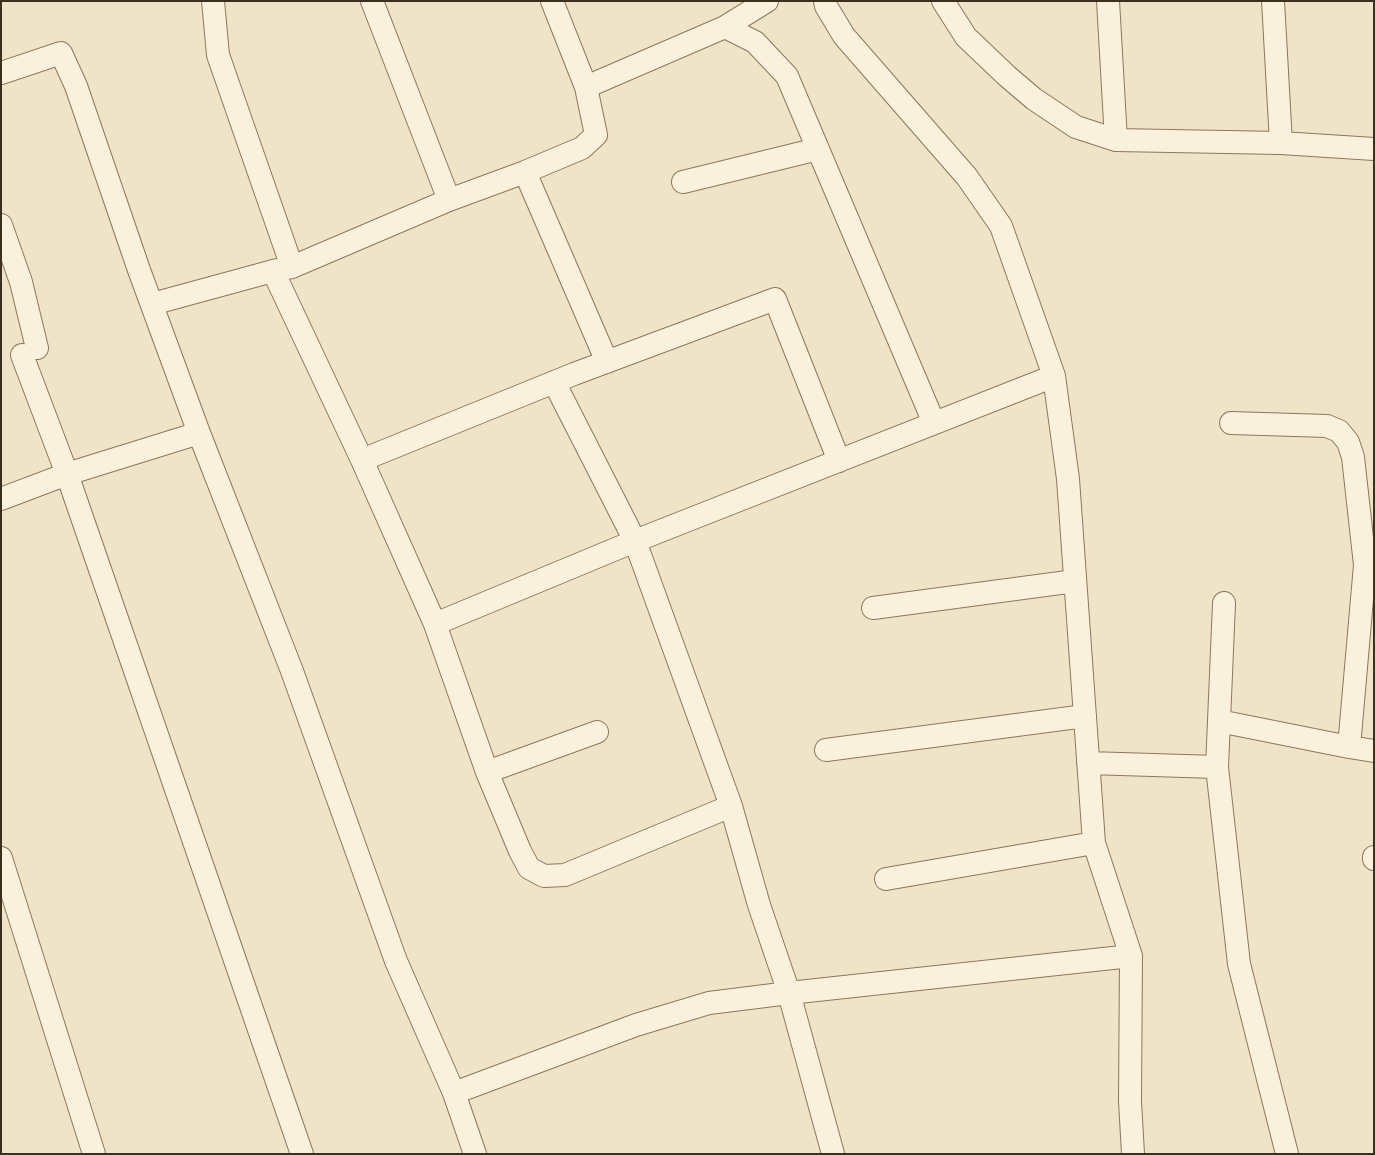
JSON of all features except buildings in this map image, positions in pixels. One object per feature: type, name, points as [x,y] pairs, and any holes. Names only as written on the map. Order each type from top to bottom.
[{"type":"street","points":[[213,1],[218,55],[282,269],[362,460],[435,624],[487,772],[520,852],[529,868],[544,876],[565,875],[731,806]]},
{"type":"street","points":[[372,1],[449,200]]},
{"type":"street","points":[[152,304],[282,269],[449,200],[525,172],[582,148],[596,135],[586,87],[552,1]]},
{"type":"street","points":[[586,87],[725,28],[767,1]]},
{"type":"street","points":[[824,1],[844,36],[967,177],[1001,226],[1054,376],[1068,478],[1094,843],[1131,956],[1130,1101],[1134,1154]]},
{"type":"street","points":[[943,1],[966,37],[1007,76],[1034,99],[1076,127],[1116,140],[1281,143],[1374,149]]},
{"type":"street","points":[[1108,1],[1116,140]]},
{"type":"street","points":[[1273,1],[1281,143]]},
{"type":"street","points":[[725,28],[755,42],[787,76],[934,423]]},
{"type":"street","points":[[1,73],[61,53],[76,86],[152,304],[199,433],[292,671],[396,962],[454,1093],[475,1154]]},
{"type":"street","points":[[683,182],[818,149]]},
{"type":"street","points":[[525,172],[607,362]]},
{"type":"street","points":[[1,225],[21,282],[29,351],[67,474],[302,1154]]},
{"type":"street","points":[[362,460],[554,382],[776,299],[839,460]]},
{"type":"street","points":[[435,624],[635,541],[1054,376]]},
{"type":"street","points":[[554,382],[635,541],[731,806],[759,905],[789,993],[833,1154]]},
{"type":"street","points":[[1231,423],[1327,426],[1339,431],[1348,442],[1353,457],[1370,566],[1349,747]]},
{"type":"street","points":[[1,499],[67,474],[199,433]]},
{"type":"street","points":[[873,608],[1075,581]]},
{"type":"street","points":[[1224,603],[1217,767],[1238,964],[1287,1154]]},
{"type":"street","points":[[826,750],[1085,716]]},
{"type":"street","points":[[1219,721],[1374,751]]},
{"type":"street","points":[[487,772],[596,732]]},
{"type":"street","points":[[1088,763],[1217,767]]},
{"type":"street","points":[[886,879],[1094,843]]},
{"type":"street","points":[[1,859],[94,1154]]},
{"type":"street","points":[[454,1093],[644,1023],[709,1003],[1131,956]]}]
